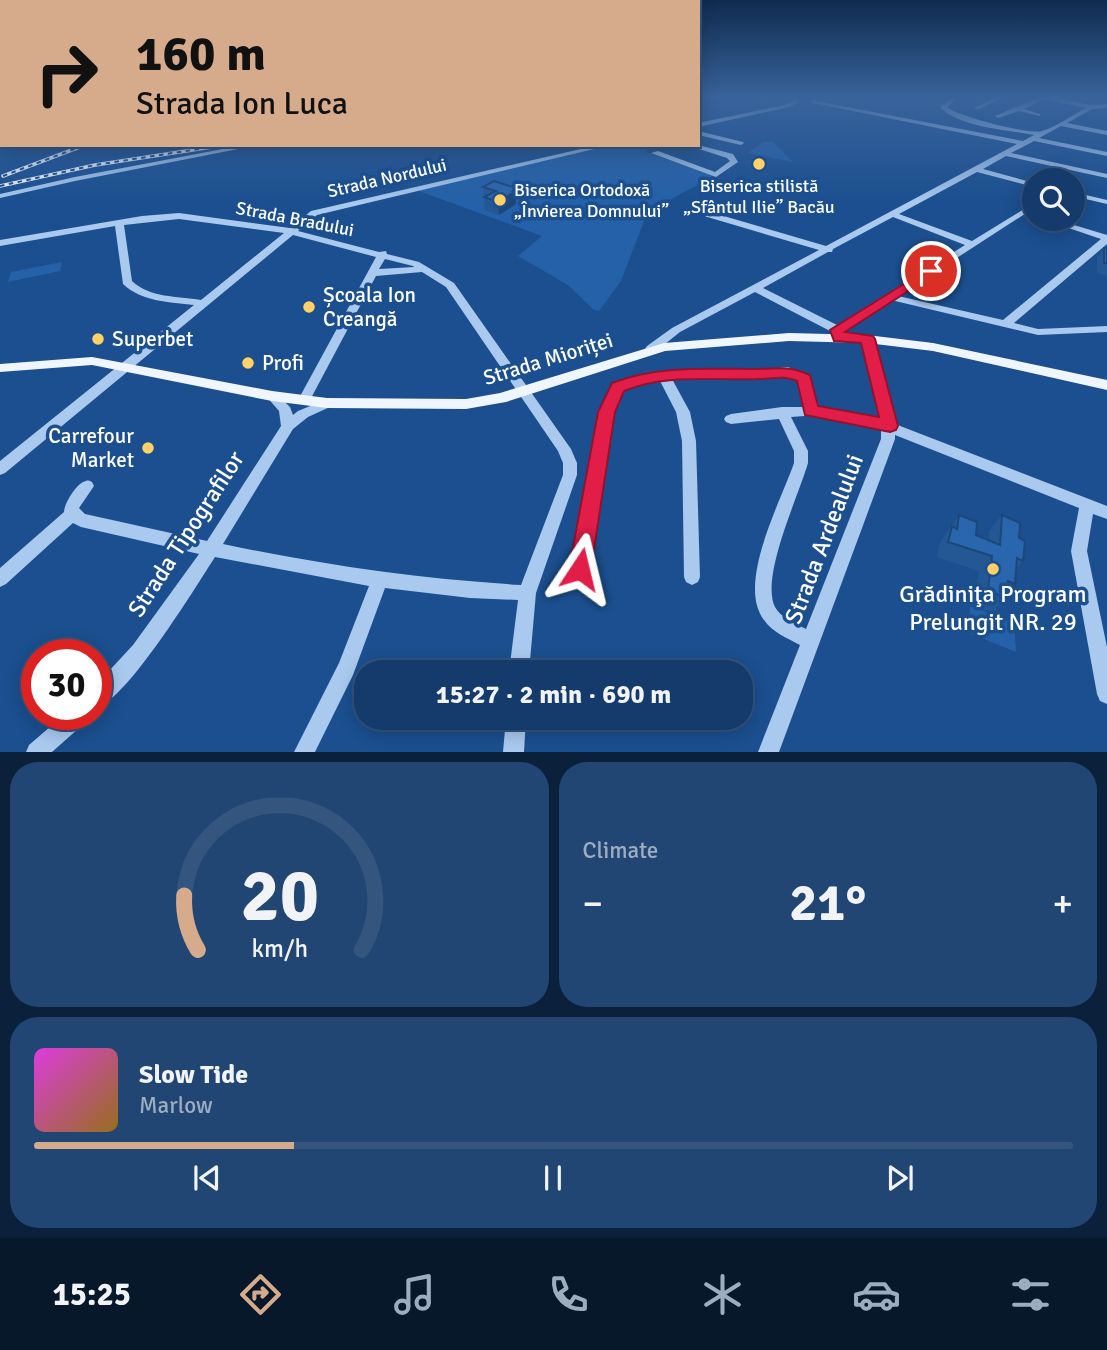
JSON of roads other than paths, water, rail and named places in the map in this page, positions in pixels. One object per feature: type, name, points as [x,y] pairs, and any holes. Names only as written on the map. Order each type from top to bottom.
[{"type":"main road","name":"Strada Mioriței","points":[[0,368],[80,361],[126,366],[272,396],[327,403],[466,404],[485,402],[523,391],[651,349],[757,337],[838,334],[988,357],[1107,385]]},
{"type":"street","points":[[1001,133],[1107,153]]},
{"type":"street","points":[[1013,133],[1034,139]]},
{"type":"street","points":[[651,349],[676,330],[1045,133]]},
{"type":"street","points":[[700,134],[741,144]]},
{"type":"street","points":[[0,196],[75,178],[245,147]]},
{"type":"street","name":"Strada Nordului","points":[[0,469],[304,219],[323,210],[599,147]]},
{"type":"street","points":[[655,153],[716,175],[734,162],[730,156],[697,147]]},
{"type":"street","points":[[1005,154],[1066,168]]},
{"type":"street","points":[[979,170],[1022,182]]},
{"type":"street","points":[[1085,172],[1107,176]]},
{"type":"street","points":[[1085,197],[1107,202]]},
{"type":"street","points":[[755,288],[838,334],[890,297],[1022,213]]},
{"type":"street","points":[[707,214],[829,250]]},
{"type":"street","points":[[895,215],[972,244]]},
{"type":"street","name":"Strada Bradului","points":[[0,243],[179,216],[289,231],[383,253],[426,269],[450,285],[570,463],[570,475],[527,593]]},
{"type":"street","points":[[119,223],[127,282],[131,287],[149,294],[202,303]]},
{"type":"street","points":[[1085,231],[1107,238]]},
{"type":"street","points":[[1006,329],[1107,238]]},
{"type":"street","points":[[304,400],[383,253]]},
{"type":"street","points":[[372,274],[426,269]]},
{"type":"street","points":[[890,297],[1006,329],[1046,333],[1107,329]]},
{"type":"street","points":[[676,330],[678,337],[687,343]]},
{"type":"street","name":"Strada Ardealului","points":[[768,751],[883,456],[890,426],[867,339]]},
{"type":"street","points":[[580,569],[606,412],[613,391],[623,384],[639,379],[702,372],[795,373],[804,378],[811,410]]},
{"type":"street","points":[[664,376],[683,412],[689,441],[692,577]]},
{"type":"street","points":[[272,396],[285,410],[288,426]]},
{"type":"street","name":"Strada Tipografilor","points":[[112,684],[126,671],[211,550],[288,426],[303,414],[327,403]]},
{"type":"street","points":[[731,419],[811,410],[890,426],[1107,513]]},
{"type":"street","points":[[782,412],[801,452],[801,463],[764,577],[763,597],[767,611],[774,619],[811,642]]},
{"type":"street","points":[[87,486],[71,508],[72,514],[81,520],[211,550],[379,581],[527,593],[520,660]]},
{"type":"street","points":[[1087,505],[1080,540],[1082,566],[1107,694]]},
{"type":"street","points":[[0,579],[72,514]]},
{"type":"street","points":[[304,751],[346,668],[379,581]]},
{"type":"street","points":[[36,751],[61,730]]},
{"type":"street","points":[[513,751],[515,730]]},
{"type":"railway","points":[[3,176],[80,147]]},
{"type":"railway","points":[[0,186],[95,165],[212,147]]},
{"type":"place","name":"Biserica stilistă „Sfântul Ilie” Bacău","points":[[759,164]]},
{"type":"place","name":"Biserica Ortodoxă „Învierea Domnului”","points":[[500,200]]},
{"type":"place","name":"Școala Ion Creangă","points":[[309,307]]},
{"type":"place","name":"Superbet","points":[[98,339]]},
{"type":"place","name":"Profi","points":[[248,363]]},
{"type":"place","name":"Carrefour Market","points":[[148,448]]},
{"type":"place","name":"Grădiniţa Program Prelungit NR. 29","points":[[993,569]]}]
